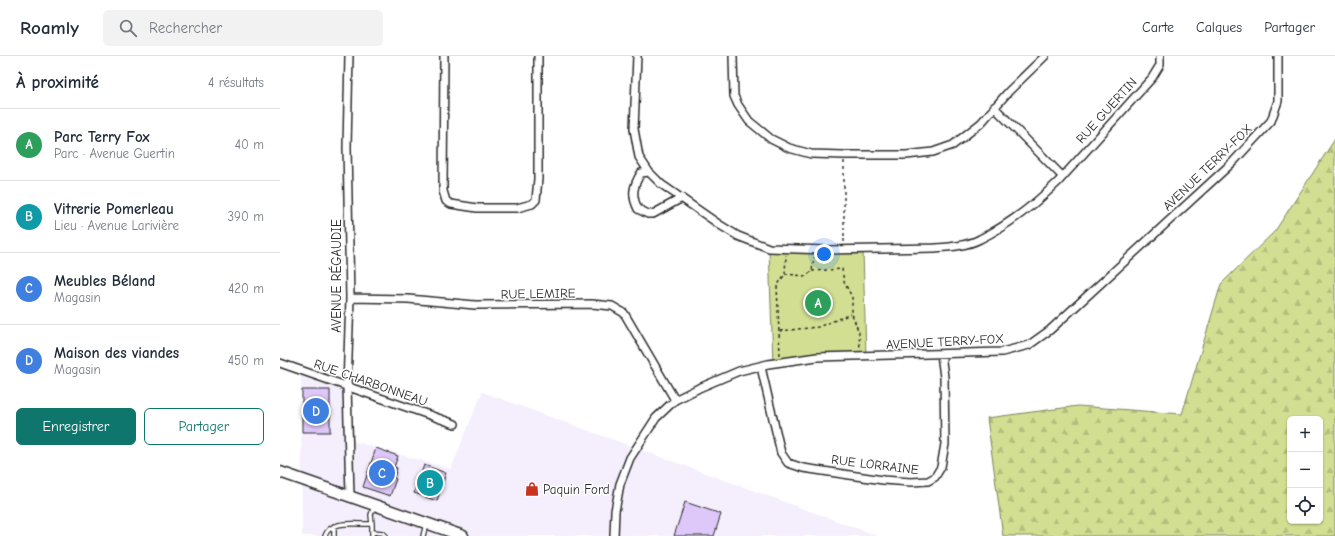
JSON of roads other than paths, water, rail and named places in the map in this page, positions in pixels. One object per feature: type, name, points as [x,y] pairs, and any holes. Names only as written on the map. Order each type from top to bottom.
[{"type":"main road","points":[[280,472],[463,536]]},
{"type":"street","name":"AVENUE RÉGAUDIE","points":[[349,56],[347,147],[350,298],[347,386],[350,496]]},
{"type":"street","points":[[444,56],[443,191],[446,201],[452,204],[477,208],[517,208],[532,204],[536,200],[538,179],[538,56]]},
{"type":"street","name":"RUE GUERTIN","points":[[637,56],[634,129],[637,152],[649,172],[661,184],[738,236],[769,248],[814,250],[934,248],[980,240],[1042,198],[1152,78],[1160,65],[1160,56]]},
{"type":"street","points":[[733,56],[734,96],[738,105],[749,121],[772,139],[789,148],[812,154],[844,156],[906,155],[933,152],[953,145],[970,132],[1045,56]]},
{"type":"street","name":"AVENUE TERRY-FOX","points":[[614,536],[615,511],[620,484],[630,458],[656,418],[675,400],[739,371],[761,366],[817,358],[1002,352],[1029,345],[1050,330],[1233,162],[1271,121],[1278,101],[1278,56]]},
{"type":"street","points":[[994,107],[1062,176]]},
{"type":"street","points":[[649,172],[641,173],[633,188],[633,196],[638,209],[648,214],[653,214],[682,198]]},
{"type":"street","name":"RUE LEMIRE","points":[[350,298],[401,299],[475,305],[592,304],[612,306],[624,313],[675,400]]},
{"type":"street","name":"RUE LORRAINE","points":[[761,366],[781,454],[788,464],[803,468],[883,480],[928,482],[935,477],[944,460],[946,444],[944,377],[941,354]]},
{"type":"street","name":"RUE CHARBONNEAU","points":[[280,364],[455,424]]},
{"type":"lane","points":[[374,505],[371,515],[372,534],[383,533],[386,536]]},
{"type":"lane","points":[[423,536],[426,523]]},
{"type":"lane","points":[[325,536],[328,530],[334,526],[372,524]]},
{"type":"lane","points":[[334,526],[334,536]]},
{"type":"place","name":"Parc Terry Fox","points":[[818,303]]},
{"type":"place","name":"Maison des viandes","points":[[316,411]]},
{"type":"place","name":"Meubles Béland","points":[[382,473]]},
{"type":"place","name":"Vitrerie Pomerleau","points":[[430,483]]},
{"type":"place","name":"Paquin Ford","points":[[532,489]]}]
